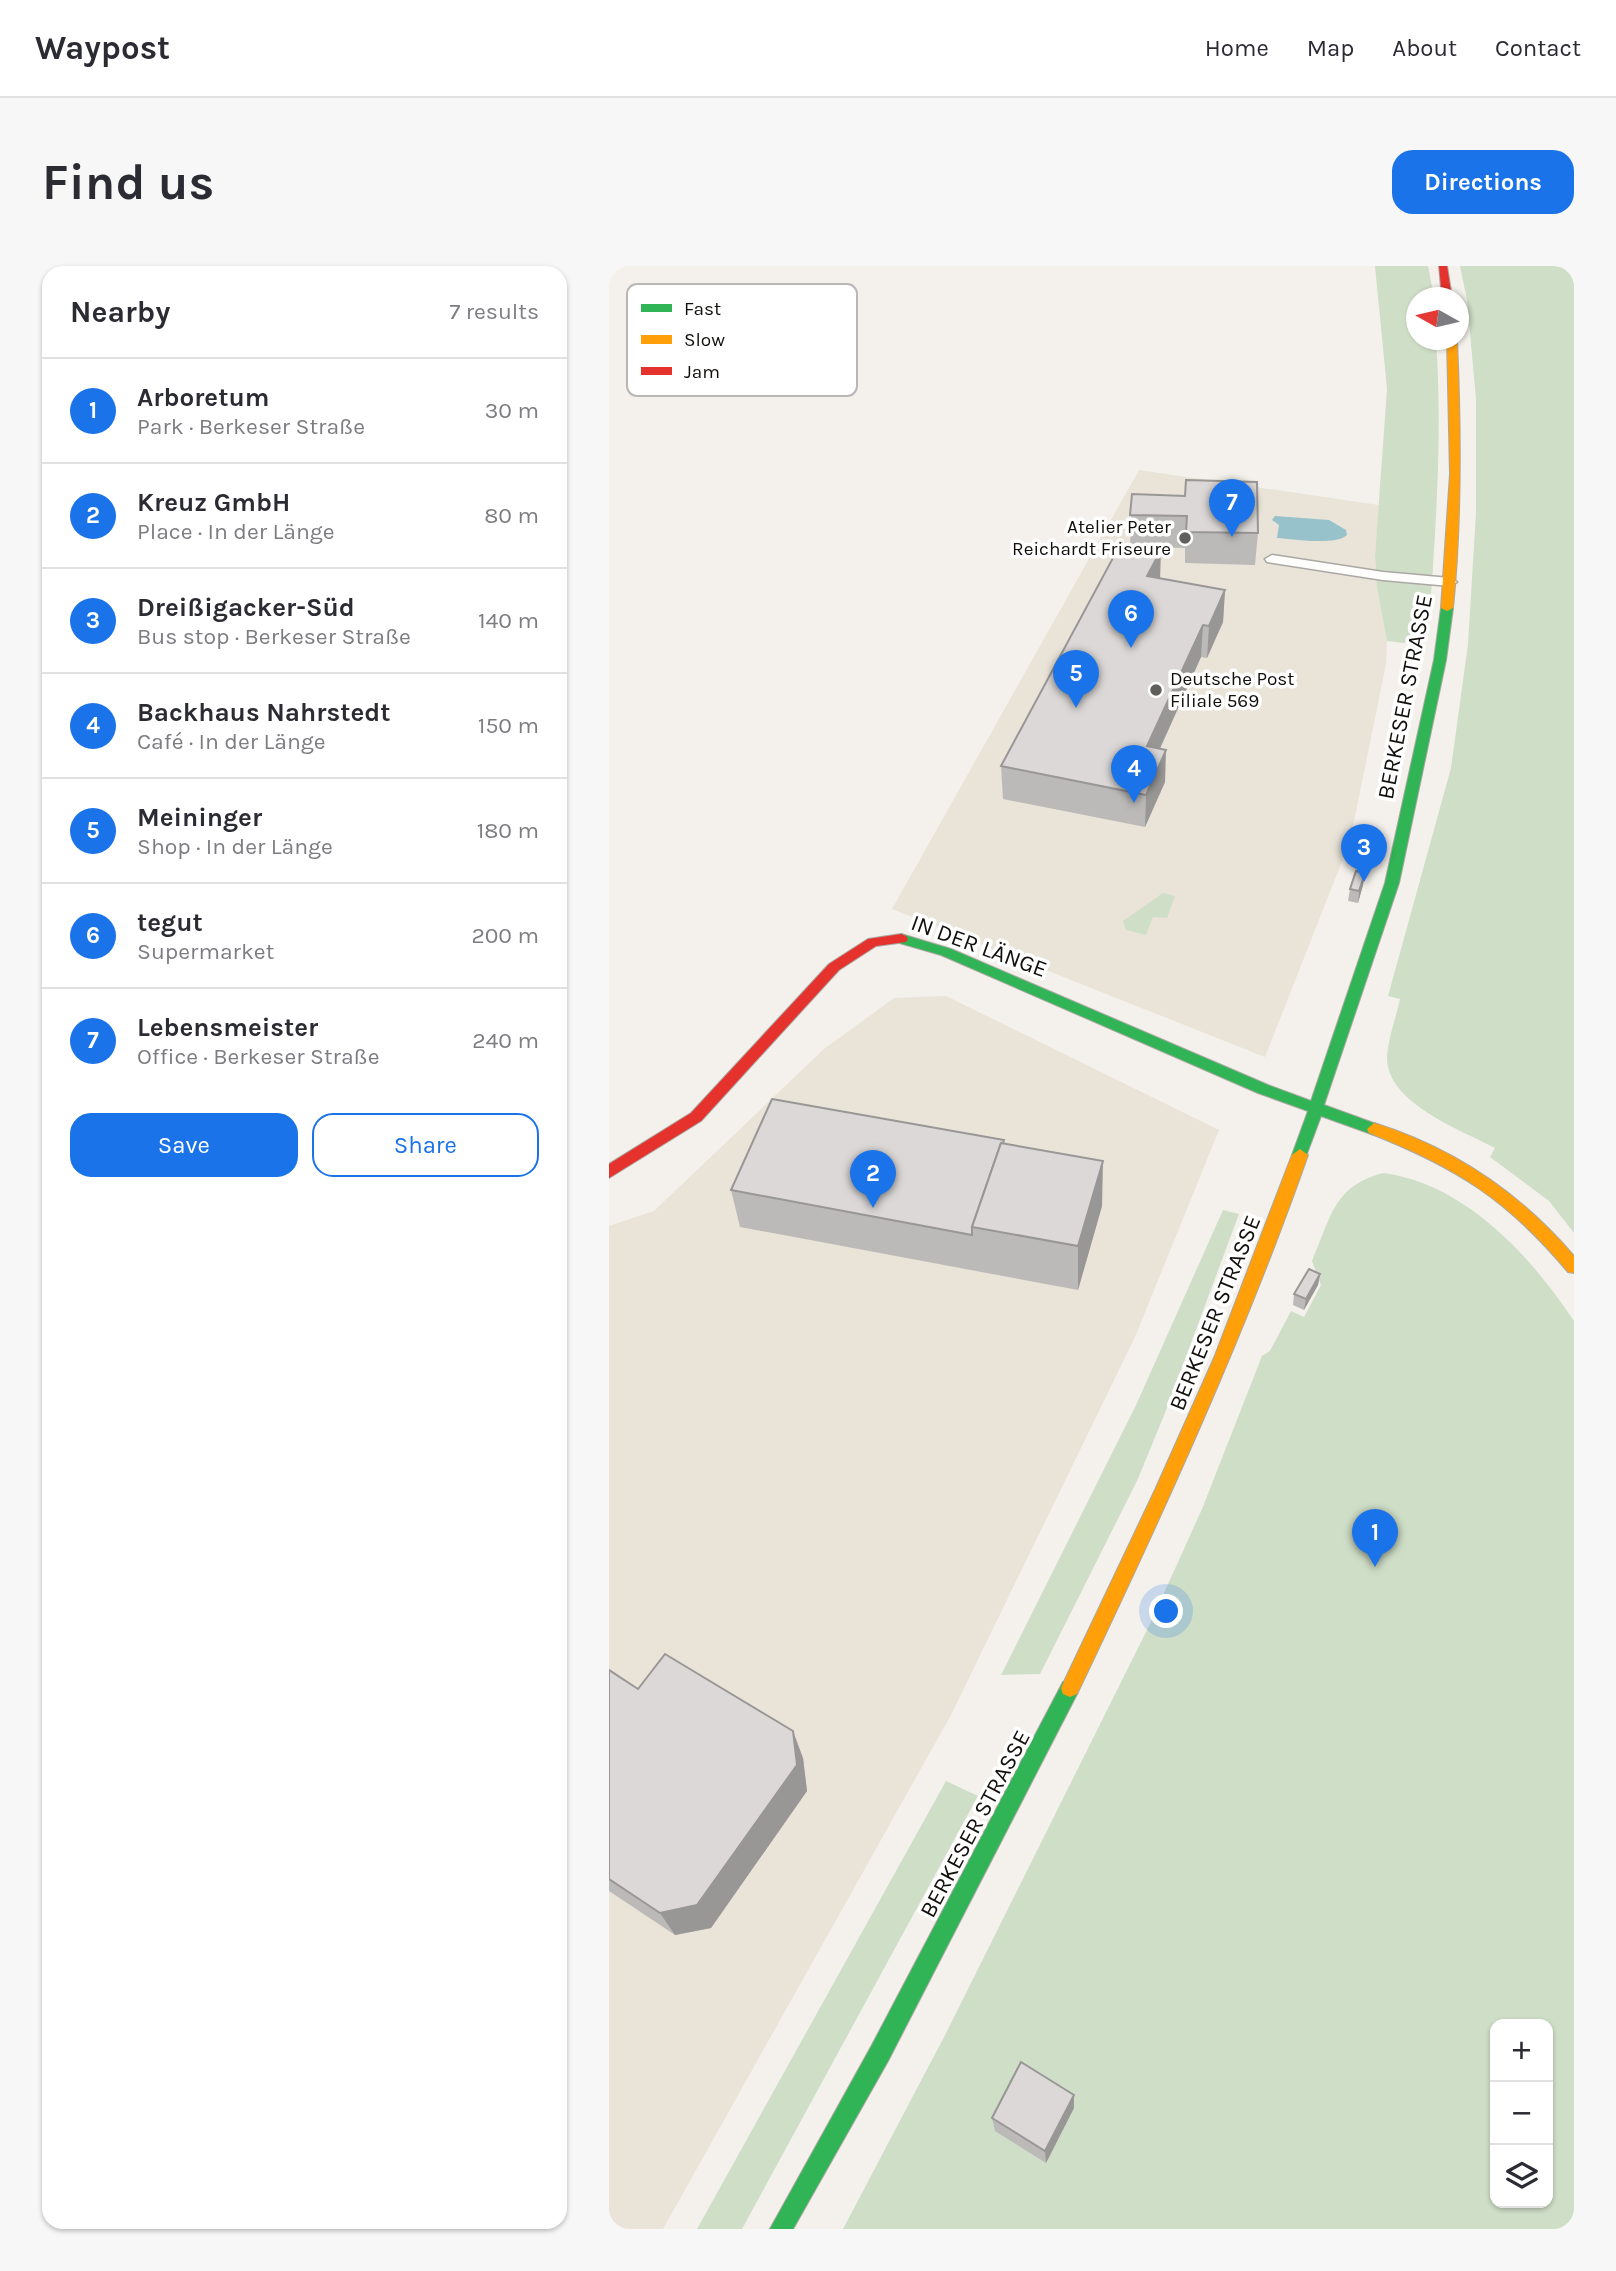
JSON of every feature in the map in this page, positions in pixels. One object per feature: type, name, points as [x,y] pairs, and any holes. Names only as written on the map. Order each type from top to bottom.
[{"type":"main road","points":[[1443,266],[1446,287]]},
{"type":"main road","name":"BERKESER STRASSE","points":[[781,2229],[880,2053],[1048,1734],[1158,1506],[1233,1339],[1317,1108],[1392,883],[1440,660],[1450,582],[1457,429],[1453,350]]},
{"type":"main road","name":"IN DER LÄNGE","points":[[609,1171],[696,1117],[834,967],[854,950],[874,941],[900,939],[1035,988],[1264,1089],[1412,1143],[1478,1176],[1526,1213],[1552,1239],[1574,1267]]},
{"type":"lane","points":[[1272,559],[1383,576],[1450,582]]},
{"type":"shaded area","points":[[1139,470],[1379,505],[1375,556],[1377,588],[1387,641],[1386,664],[1350,841],[1265,1057],[892,909]]},
{"type":"shaded area","points":[[946,996],[1219,1130],[1135,1337],[951,1715],[663,2229],[609,2229],[609,1226],[654,1211],[824,1049],[894,998]]},
{"type":"green space","points":[[1375,266],[1428,266],[1432,287],[1406,287],[1406,350],[1437,350],[1439,414],[1433,563],[1428,638],[1404,643],[1387,641],[1377,588],[1375,556],[1387,389]]},
{"type":"green space","points":[[1460,266],[1574,266],[1574,1233],[1549,1201],[1490,1157],[1495,1148],[1412,1102],[1399,1089],[1390,1074],[1387,1058],[1400,999],[1388,996],[1451,768],[1468,644],[1476,513],[1476,399],[1469,322],[1469,287],[1464,287]]},
{"type":"green space","points":[[1163,893],[1175,896],[1167,918],[1153,917],[1146,935],[1126,930],[1123,921]]},
{"type":"green space","points":[[1383,1173],[1413,1180],[1441,1191],[1468,1207],[1516,1248],[1557,1296],[1574,1321],[1574,2229],[843,2229],[944,2037],[1150,1624],[1202,1509],[1262,1356],[1270,1351],[1291,1311],[1304,1317],[1321,1285],[1312,1261],[1336,1206],[1353,1186]]},
{"type":"green space","points":[[1223,1210],[1239,1214],[1137,1481],[1040,1674],[1001,1675],[1137,1403]]},
{"type":"green space","points":[[946,1781],[978,1796],[742,2229],[697,2229]]},
{"type":"water","points":[[1275,516],[1329,520],[1346,530],[1347,535],[1324,541],[1277,538],[1279,525],[1272,520]]},
{"type":"building","points":[[1186,480],[1257,482],[1258,533],[1186,532],[1187,516],[1130,515],[1132,494],[1185,496]]},
{"type":"building","points":[[1121,543],[1161,550],[1147,576],[1225,590],[1209,626],[1203,625],[1147,746],[1166,750],[1146,795],[1001,766]]},
{"type":"building","points":[[1356,871],[1365,873],[1359,891],[1350,889]]},
{"type":"building","points":[[772,1099],[1004,1140],[972,1227],[972,1235],[731,1190]]},
{"type":"building","points":[[1001,1143],[1103,1161],[1078,1246],[972,1227]]},
{"type":"building","points":[[1309,1269],[1320,1274],[1306,1299],[1294,1294]]},
{"type":"building","points":[[665,1654],[793,1731],[797,1765],[697,1905],[660,1913],[609,1879],[609,1670],[638,1689]]},
{"type":"building","points":[[1021,2062],[1074,2095],[1045,2151],[992,2118]]},
{"type":"traffic: fast","points":[[1300,1155],[1392,883],[1440,660],[1447,608]]},
{"type":"traffic: fast","points":[[901,939],[946,952],[1263,1089],[1374,1129]]},
{"type":"traffic: fast","points":[[781,2229],[880,2053],[1070,1688]]},
{"type":"traffic: slow","points":[[1447,608],[1455,474],[1452,350]]},
{"type":"traffic: slow","points":[[1374,1129],[1434,1154],[1485,1182],[1530,1219],[1574,1267]]},
{"type":"traffic: slow","points":[[1070,1688],[1194,1425],[1250,1291],[1300,1155]]},
{"type":"traffic: jam","points":[[1443,266],[1446,287]]},
{"type":"traffic: jam","points":[[609,1172],[696,1117],[834,967],[873,942],[901,939]]},
{"type":"place","name":"Lebensmeister","points":[[1232,537]]},
{"type":"place","name":"Atelier Peter Reichardt Friseure","points":[[1185,538]]},
{"type":"place","name":"tegut","points":[[1131,648]]},
{"type":"place","name":"Deutsche Post Filiale 569","points":[[1156,690]]},
{"type":"place","name":"Meininger","points":[[1076,708]]},
{"type":"place","name":"Backhaus Nahrstedt","points":[[1134,803]]},
{"type":"place","name":"Dreißigacker-Süd","points":[[1364,882]]},
{"type":"place","name":"Kreuz GmbH","points":[[873,1208]]},
{"type":"place","name":"Arboretum","points":[[1375,1567]]}]
